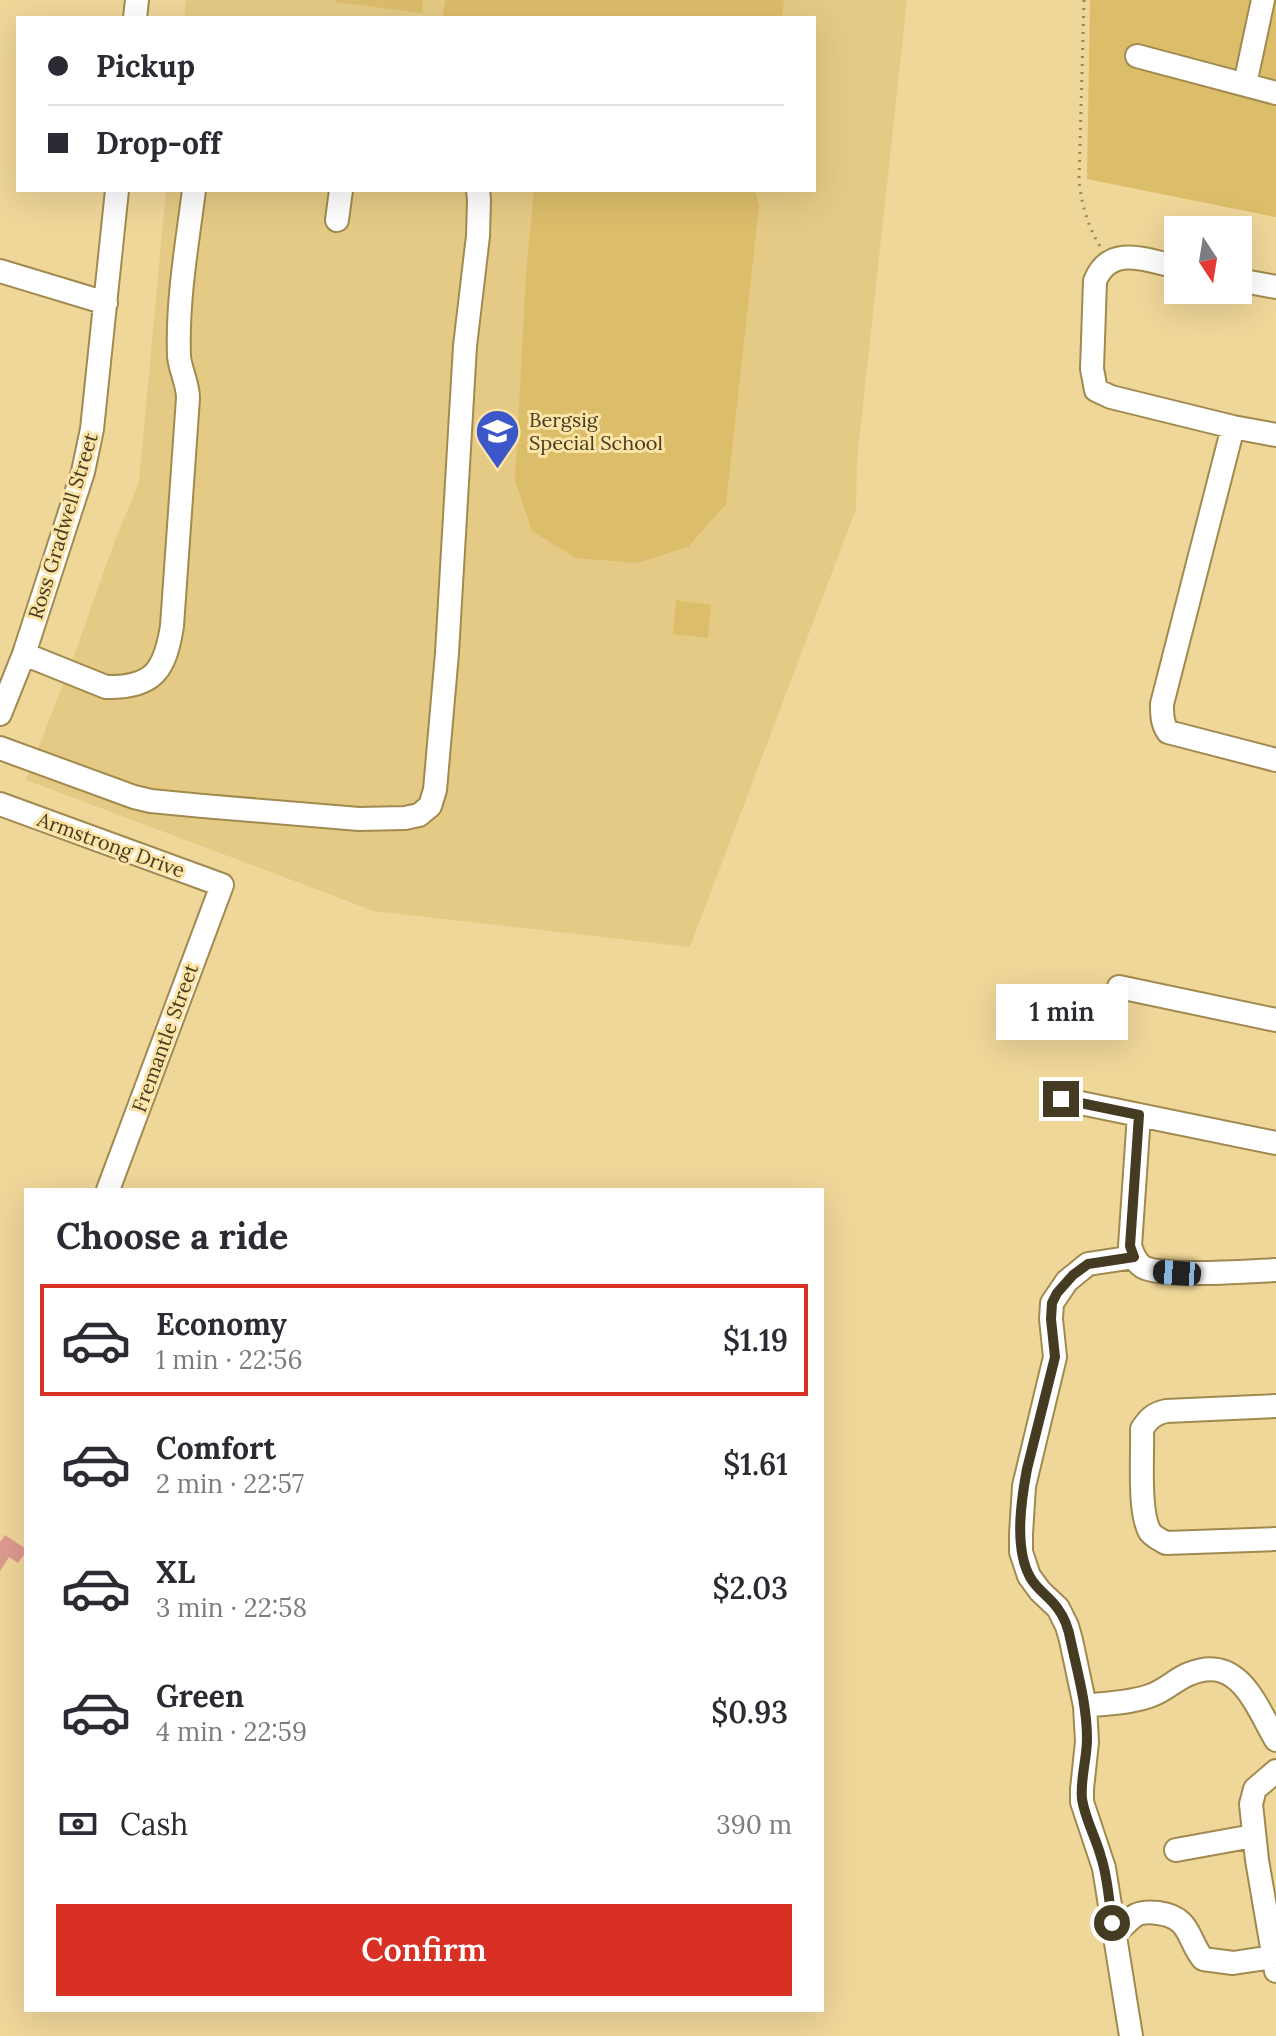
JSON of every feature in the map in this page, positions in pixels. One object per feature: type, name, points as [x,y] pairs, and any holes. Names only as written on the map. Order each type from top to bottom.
[{"type":"street","points":[[1245,84],[1263,0]]},
{"type":"street","points":[[1137,56],[1276,93]]},
{"type":"street","name":"Ross Gradwell Street","points":[[0,714],[24,654],[83,472],[92,429],[117,192]]},
{"type":"street","points":[[24,654],[106,687],[120,687],[147,681],[155,675],[168,650],[188,398],[179,360],[179,307],[194,192]]},
{"type":"street","points":[[337,220],[341,192]]},
{"type":"street","points":[[0,748],[151,801],[359,819],[405,818],[419,815],[430,806],[435,790],[447,653],[465,346],[478,236],[478,192]]},
{"type":"street","points":[[1164,264],[1123,256],[1109,261],[1100,269],[1095,281],[1092,369],[1096,390],[1111,397],[1276,435]]},
{"type":"street","points":[[0,271],[106,303]]},
{"type":"street","points":[[1252,283],[1276,287]]},
{"type":"street","points":[[1233,427],[1162,704],[1162,718],[1168,732],[1276,760]]},
{"type":"street","name":"Armstrong Drive","points":[[0,804],[222,885]]},
{"type":"street","name":"Fremantle Street","points":[[109,1188],[222,885]]},
{"type":"street","points":[[1119,987],[1276,1020]]},
{"type":"street","points":[[1061,1099],[1276,1143]]},
{"type":"street","points":[[1139,1115],[1130,1246],[1140,1266],[1177,1273],[1276,1270]]},
{"type":"street","points":[[1131,2036],[1101,1855],[1082,1802],[1087,1742],[1085,1706],[1067,1626],[1058,1608],[1029,1576],[1021,1552],[1024,1486],[1055,1357],[1052,1303],[1062,1287],[1088,1264],[1134,1257]]},
{"type":"street","points":[[1276,1406],[1166,1411],[1154,1414],[1142,1429],[1144,1515],[1150,1532],[1157,1539],[1166,1543],[1276,1539]]},
{"type":"street","points":[[1085,1706],[1150,1696],[1189,1674],[1202,1669],[1215,1669],[1237,1677],[1276,1740]]},
{"type":"street","points":[[1113,1932],[1124,1927],[1133,1917],[1161,1913],[1183,1924],[1203,1959],[1274,1964],[1270,1904],[1253,1836],[1251,1804],[1252,1796],[1262,1781],[1276,1771]]},
{"type":"street","points":[[1176,1850],[1253,1836]]},
{"type":"path","points":[[1084,0],[1081,203],[1095,239],[1109,261]]},
{"type":"shaded area","name":"Bergsig Special School","points":[[186,0],[907,0],[857,460],[856,509],[690,947],[374,911],[26,780],[139,482],[166,192],[816,192],[816,16],[184,16]]},
{"type":"shaded area","points":[[336,0],[423,0],[422,13]]},
{"type":"shaded area","points":[[445,0],[784,0],[782,16],[443,16]]},
{"type":"shaded area","points":[[1090,0],[1276,0],[1276,217],[1087,179]]},
{"type":"shaded area","points":[[534,192],[756,192],[759,206],[726,504],[688,547],[636,563],[576,558],[532,531],[515,480]]},
{"type":"shaded area","points":[[676,600],[711,605],[708,638],[673,634]]},
{"type":"building","points":[[5,1535],[24,1548],[24,1555],[18,1563],[9,1557],[0,1571],[0,1542]]},
{"type":"place","name":"Bergsig Special School","points":[[498,471]]},
{"type":"route","points":[[1061,1099],[1139,1115],[1130,1246],[1134,1257],[1088,1264],[1073,1275],[1052,1303],[1055,1357],[1027,1469],[1021,1534],[1021,1552],[1029,1576],[1058,1608],[1071,1640],[1085,1706],[1087,1742],[1082,1802],[1101,1855],[1112,1923]]}]
